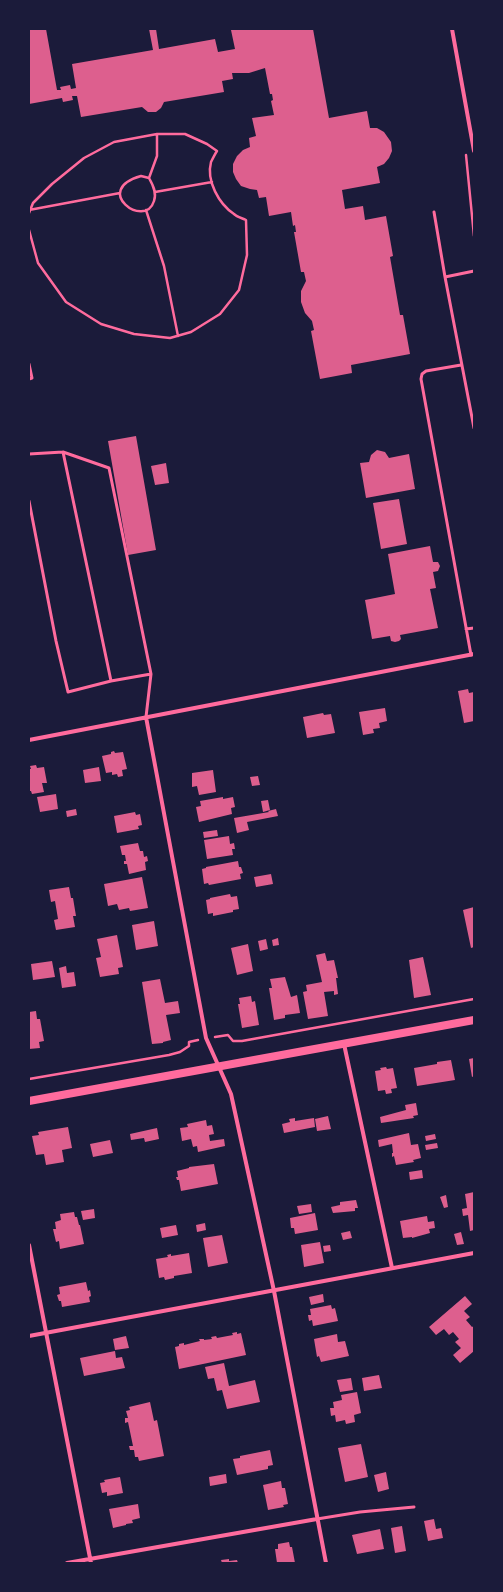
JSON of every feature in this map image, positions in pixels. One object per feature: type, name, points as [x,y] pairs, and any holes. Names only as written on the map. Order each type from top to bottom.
[{"type":"main road","points":[[29,1101],[474,1020]]},
{"type":"street","points":[[452,29],[473,132],[474,151]]},
{"type":"street","points":[[29,740],[472,655]]},
{"type":"street","points":[[146,717],[206,1038],[231,1094],[274,1291],[326,1563]]},
{"type":"street","points":[[344,1044],[392,1268]]},
{"type":"street","points":[[29,1245],[90,1561]]},
{"type":"street","points":[[29,1336],[474,1253]]},
{"type":"street","points":[[67,1563],[90,1561],[317,1519]]},
{"type":"lane","points":[[434,212],[461,365],[474,428]]},
{"type":"lane","points":[[445,277],[474,271]]},
{"type":"lane","points":[[29,364],[32,378],[29,379]]},
{"type":"lane","points":[[461,365],[426,371],[422,374],[421,379],[472,655]]},
{"type":"lane","points":[[63,452],[111,681]]},
{"type":"lane","points":[[29,454],[63,452],[109,468],[151,674],[146,717]]},
{"type":"lane","points":[[29,501],[56,641],[68,692],[111,681],[151,674]]},
{"type":"lane","points":[[466,629],[474,628]]},
{"type":"lane","points":[[317,1519],[360,1512],[414,1507]]},
{"type":"path","points":[[149,178],[141,176],[131,179],[123,184],[120,193],[122,202],[125,206],[138,211],[146,210],[152,207],[155,200],[155,192],[149,178],[157,156],[157,134]]},
{"type":"path","points":[[29,213],[33,203],[52,184],[84,158],[114,142],[157,134],[185,134],[208,144],[217,150],[211,162],[212,182],[218,196],[225,205],[234,214],[246,220],[247,255],[239,290],[220,314],[191,332],[170,338],[134,334],[101,324],[66,302],[38,263],[29,230]]},
{"type":"path","points":[[155,192],[212,182]]},
{"type":"path","points":[[30,210],[120,193]]},
{"type":"path","points":[[146,210],[164,266],[178,336]]},
{"type":"path","points":[[29,1079],[169,1055],[180,1052],[188,1046],[189,1042],[206,1038],[228,1035],[233,1041],[242,1042],[474,999]]},
{"type":"building","points":[[29,29],[46,29],[57,90],[61,90],[60,87],[70,85],[71,89],[76,88],[72,64],[153,50],[149,29],[156,29],[159,49],[215,39],[218,52],[235,49],[232,29],[313,29],[329,118],[367,111],[370,128],[377,128],[384,132],[391,142],[392,151],[389,158],[384,164],[377,167],[380,183],[342,190],[345,209],[363,206],[365,220],[386,216],[393,256],[390,257],[400,315],[403,315],[410,354],[351,365],[352,373],[320,379],[311,331],[314,330],[312,321],[305,313],[301,302],[301,291],[306,281],[304,272],[301,272],[294,232],[296,232],[295,225],[293,226],[291,212],[269,216],[266,197],[259,198],[257,190],[241,186],[233,172],[233,164],[237,156],[243,150],[250,147],[249,138],[256,136],[252,118],[274,115],[271,101],[273,100],[272,94],[270,94],[265,68],[249,73],[232,73],[233,79],[222,81],[224,92],[164,102],[161,108],[156,112],[148,112],[142,107],[81,117],[77,96],[72,96],[73,100],[63,102],[62,98],[29,104]]},
{"type":"building","points":[[136,436],[156,550],[128,555],[108,441]]},
{"type":"building","points":[[377,450],[385,452],[389,458],[409,454],[415,489],[366,498],[360,463],[369,462],[371,455]]},
{"type":"building","points":[[166,463],[169,483],[155,485],[151,466]]},
{"type":"building","points":[[399,499],[407,544],[381,549],[373,503]]},
{"type":"building","points":[[430,546],[433,562],[438,562],[440,566],[438,571],[433,572],[436,588],[430,589],[438,628],[400,635],[401,639],[395,642],[391,641],[390,636],[372,639],[365,600],[395,594],[388,554]]},
{"type":"building","points":[[468,689],[469,693],[474,692],[474,721],[464,723],[458,691]]},
{"type":"building","points":[[385,708],[387,721],[379,723],[380,728],[373,729],[374,733],[363,735],[359,712]]},
{"type":"building","points":[[323,713],[324,715],[331,714],[335,733],[307,738],[303,717]]},
{"type":"building","points":[[114,751],[115,753],[123,752],[127,769],[122,770],[123,776],[118,777],[117,774],[112,775],[112,772],[106,773],[102,756],[111,754],[111,752]]},
{"type":"building","points":[[36,765],[37,768],[44,767],[47,783],[42,783],[44,792],[32,794],[31,791],[29,791],[29,769],[31,769],[30,766]]},
{"type":"building","points":[[99,767],[101,781],[85,783],[83,770]]},
{"type":"building","points":[[213,770],[216,792],[199,795],[197,786],[192,787],[192,773]]},
{"type":"building","points":[[258,776],[260,785],[252,786],[250,777]]},
{"type":"building","points":[[56,794],[58,809],[40,812],[37,797]]},
{"type":"building","points":[[223,797],[223,799],[233,797],[235,807],[231,808],[232,814],[199,822],[196,807],[201,806],[200,801]]},
{"type":"building","points":[[268,800],[270,810],[263,812],[261,801]]},
{"type":"building","points":[[76,809],[77,815],[67,817],[66,811]]},
{"type":"building","points":[[276,809],[278,816],[247,822],[249,830],[237,833],[234,818],[269,812],[268,811]]},
{"type":"building","points":[[135,812],[136,815],[140,814],[142,825],[138,826],[139,829],[117,833],[114,816]]},
{"type":"building","points":[[217,830],[218,836],[204,838],[203,832]]},
{"type":"building","points":[[229,836],[230,844],[234,843],[235,849],[232,849],[233,855],[207,859],[204,840]]},
{"type":"building","points":[[138,843],[140,851],[143,851],[144,857],[147,856],[148,861],[145,862],[146,870],[129,874],[127,864],[124,864],[124,861],[126,861],[125,855],[122,855],[120,846]]},
{"type":"building","points":[[238,861],[239,867],[241,867],[243,873],[240,874],[241,879],[209,885],[208,883],[204,884],[202,869]]},
{"type":"building","points":[[271,874],[273,884],[256,887],[254,877]]},
{"type":"building","points":[[142,877],[148,908],[130,911],[129,908],[119,910],[117,904],[108,906],[104,884]]},
{"type":"building","points":[[69,887],[71,898],[73,898],[76,916],[73,916],[75,927],[56,930],[54,920],[58,919],[55,901],[51,902],[49,890]]},
{"type":"building","points":[[230,894],[231,897],[237,896],[239,909],[233,910],[233,912],[213,916],[213,913],[208,914],[206,900]]},
{"type":"building","points":[[474,907],[474,947],[471,948],[463,910]]},
{"type":"building","points":[[154,921],[158,946],[136,950],[132,925]]},
{"type":"building","points":[[117,935],[123,967],[118,968],[119,974],[100,977],[96,958],[101,957],[97,939]]},
{"type":"building","points":[[278,938],[279,945],[273,946],[272,940]]},
{"type":"building","points":[[266,939],[268,949],[260,951],[258,941]]},
{"type":"building","points":[[248,944],[253,971],[237,975],[231,948]]},
{"type":"building","points":[[325,953],[327,961],[334,960],[338,978],[336,978],[338,994],[334,995],[334,991],[324,992],[328,1016],[308,1019],[303,992],[307,991],[306,985],[322,982],[316,955]]},
{"type":"building","points":[[423,957],[431,995],[414,998],[409,960]]},
{"type":"building","points":[[52,961],[55,977],[33,980],[31,964]]},
{"type":"building","points":[[66,966],[67,973],[74,972],[76,986],[62,988],[59,968]]},
{"type":"building","points":[[285,977],[291,997],[297,995],[300,1013],[285,1015],[285,1018],[274,1020],[269,988],[272,988],[270,979]]},
{"type":"building","points":[[160,979],[165,1003],[178,1001],[180,1013],[166,1015],[171,1040],[163,1043],[152,1044],[142,982]]},
{"type":"building","points":[[251,996],[252,1002],[255,1001],[259,1025],[242,1028],[238,1004],[240,1004],[239,998]]},
{"type":"building","points":[[36,1011],[37,1019],[40,1019],[44,1041],[39,1042],[40,1048],[29,1049],[29,1012]]},
{"type":"building","points":[[474,1058],[474,1076],[472,1077],[469,1059]]},
{"type":"building","points":[[451,1060],[455,1080],[417,1086],[414,1068]]},
{"type":"building","points":[[386,1067],[387,1069],[393,1068],[397,1088],[391,1089],[392,1093],[386,1094],[385,1090],[378,1091],[375,1071]]},
{"type":"building","points":[[416,1103],[418,1115],[413,1116],[414,1118],[381,1123],[380,1117],[406,1110],[405,1105]]},
{"type":"building","points":[[328,1116],[331,1129],[317,1131],[315,1119]]},
{"type":"building","points":[[295,1118],[295,1121],[314,1118],[315,1127],[284,1133],[282,1124],[290,1122],[289,1119]]},
{"type":"building","points":[[206,1120],[207,1126],[212,1125],[214,1134],[209,1135],[210,1141],[224,1139],[225,1146],[198,1152],[197,1146],[193,1147],[191,1139],[182,1141],[180,1128],[188,1127],[187,1124]]},
{"type":"building","points":[[68,1127],[72,1148],[62,1150],[64,1162],[46,1165],[44,1154],[36,1155],[32,1136],[39,1135],[38,1132]]},
{"type":"building","points":[[157,1128],[159,1139],[145,1142],[144,1138],[131,1140],[130,1134]]},
{"type":"building","points":[[409,1133],[411,1145],[418,1144],[421,1158],[413,1160],[414,1162],[396,1165],[394,1156],[392,1157],[392,1144],[379,1147],[378,1140]]},
{"type":"building","points":[[435,1134],[436,1139],[426,1141],[425,1136]]},
{"type":"building","points":[[110,1140],[113,1153],[93,1157],[90,1144]]},
{"type":"building","points":[[437,1143],[438,1148],[426,1150],[425,1145]]},
{"type":"building","points":[[214,1164],[218,1184],[181,1191],[179,1180],[177,1180],[176,1177],[178,1177],[177,1171],[189,1167]]},
{"type":"building","points":[[422,1170],[423,1178],[410,1180],[409,1172]]},
{"type":"building","points":[[474,1192],[474,1230],[470,1231],[468,1215],[463,1216],[462,1209],[467,1208],[465,1194]]},
{"type":"building","points":[[446,1195],[448,1207],[444,1208],[440,1197]]},
{"type":"building","points":[[356,1200],[358,1208],[355,1208],[355,1211],[333,1213],[331,1207],[340,1205],[340,1202]]},
{"type":"building","points":[[311,1204],[312,1212],[299,1214],[297,1206]]},
{"type":"building","points":[[94,1209],[95,1218],[83,1220],[81,1211]]},
{"type":"building","points":[[74,1212],[80,1225],[84,1244],[60,1249],[59,1241],[56,1242],[53,1229],[56,1229],[55,1222],[61,1220],[60,1214]]},
{"type":"building","points":[[315,1213],[318,1230],[295,1234],[294,1228],[291,1228],[290,1218]]},
{"type":"building","points":[[427,1216],[428,1222],[434,1221],[435,1228],[429,1229],[430,1233],[412,1238],[403,1238],[400,1221]]},
{"type":"building","points":[[205,1223],[206,1230],[197,1232],[196,1225]]},
{"type":"building","points":[[176,1225],[178,1235],[162,1238],[160,1228]]},
{"type":"building","points":[[350,1231],[352,1238],[343,1240],[341,1233]]},
{"type":"building","points":[[461,1232],[464,1244],[457,1245],[454,1234]]},
{"type":"building","points":[[222,1235],[228,1263],[208,1267],[203,1238]]},
{"type":"building","points":[[320,1242],[324,1263],[304,1267],[301,1245]]},
{"type":"building","points":[[330,1245],[331,1251],[324,1252],[323,1246]]},
{"type":"building","points":[[189,1253],[192,1273],[174,1276],[174,1278],[165,1280],[164,1277],[159,1278],[156,1259],[168,1257],[167,1255],[171,1254],[171,1256]]},
{"type":"building","points":[[86,1282],[88,1291],[90,1290],[90,1302],[62,1307],[61,1301],[59,1301],[57,1295],[60,1294],[59,1287]]},
{"type":"building","points":[[323,1294],[324,1302],[311,1305],[309,1297]]},
{"type":"building","points":[[465,1296],[472,1304],[464,1311],[470,1317],[466,1320],[472,1327],[474,1326],[474,1351],[460,1363],[453,1355],[461,1348],[455,1342],[459,1339],[453,1332],[449,1335],[444,1329],[436,1335],[429,1327]]},
{"type":"building","points":[[331,1305],[332,1309],[335,1308],[338,1321],[313,1326],[312,1320],[309,1321],[308,1315],[311,1315],[310,1309]]},
{"type":"building","points":[[237,1332],[237,1334],[241,1333],[246,1355],[179,1369],[175,1347],[179,1346],[179,1344],[184,1343],[184,1345],[200,1341],[199,1339],[212,1339],[211,1337],[216,1336],[217,1338],[233,1335],[232,1333]]},
{"type":"building","points":[[337,1334],[338,1342],[345,1341],[349,1356],[321,1362],[319,1356],[317,1357],[314,1339]]},
{"type":"building","points":[[126,1336],[129,1348],[115,1350],[113,1339]]},
{"type":"building","points":[[115,1351],[116,1358],[122,1357],[125,1368],[84,1376],[80,1358]]},
{"type":"building","points":[[224,1363],[229,1386],[255,1380],[260,1402],[227,1409],[222,1390],[217,1391],[214,1378],[208,1379],[205,1367]]},
{"type":"building","points":[[379,1375],[382,1388],[364,1391],[362,1378]]},
{"type":"building","points":[[351,1378],[353,1390],[340,1392],[337,1380]]},
{"type":"building","points":[[357,1392],[361,1413],[354,1415],[355,1422],[346,1424],[345,1420],[336,1422],[335,1415],[331,1416],[330,1408],[334,1408],[333,1402],[342,1400],[341,1395]]},
{"type":"building","points":[[150,1402],[154,1421],[157,1420],[164,1456],[139,1461],[138,1457],[135,1457],[134,1450],[130,1450],[129,1446],[133,1446],[128,1422],[125,1423],[125,1418],[128,1418],[126,1411],[130,1410],[129,1407]]},
{"type":"building","points":[[361,1444],[368,1477],[345,1482],[338,1448]]},
{"type":"building","points":[[270,1450],[273,1465],[268,1466],[268,1469],[237,1475],[233,1459],[240,1458],[240,1456]]},
{"type":"building","points":[[386,1472],[389,1489],[378,1492],[374,1475]]},
{"type":"building","points":[[226,1474],[227,1483],[210,1486],[209,1477]]},
{"type":"building","points":[[120,1477],[123,1493],[107,1496],[107,1492],[102,1493],[100,1483],[105,1482],[104,1480]]},
{"type":"building","points":[[281,1481],[282,1488],[285,1488],[288,1504],[283,1505],[284,1507],[268,1510],[263,1485]]},
{"type":"building","points":[[138,1504],[140,1518],[132,1520],[133,1523],[113,1528],[109,1509]]},
{"type":"building","points":[[434,1519],[436,1529],[441,1528],[443,1538],[428,1541],[424,1521]]},
{"type":"building","points":[[402,1526],[406,1551],[395,1553],[391,1528]]},
{"type":"building","points":[[380,1529],[384,1549],[357,1554],[352,1535]]},
{"type":"building","points":[[289,1542],[290,1547],[292,1547],[295,1563],[277,1563],[275,1549],[278,1549],[278,1544]]},
{"type":"building","points":[[229,1559],[229,1561],[237,1560],[238,1563],[222,1563],[221,1560]]}]
